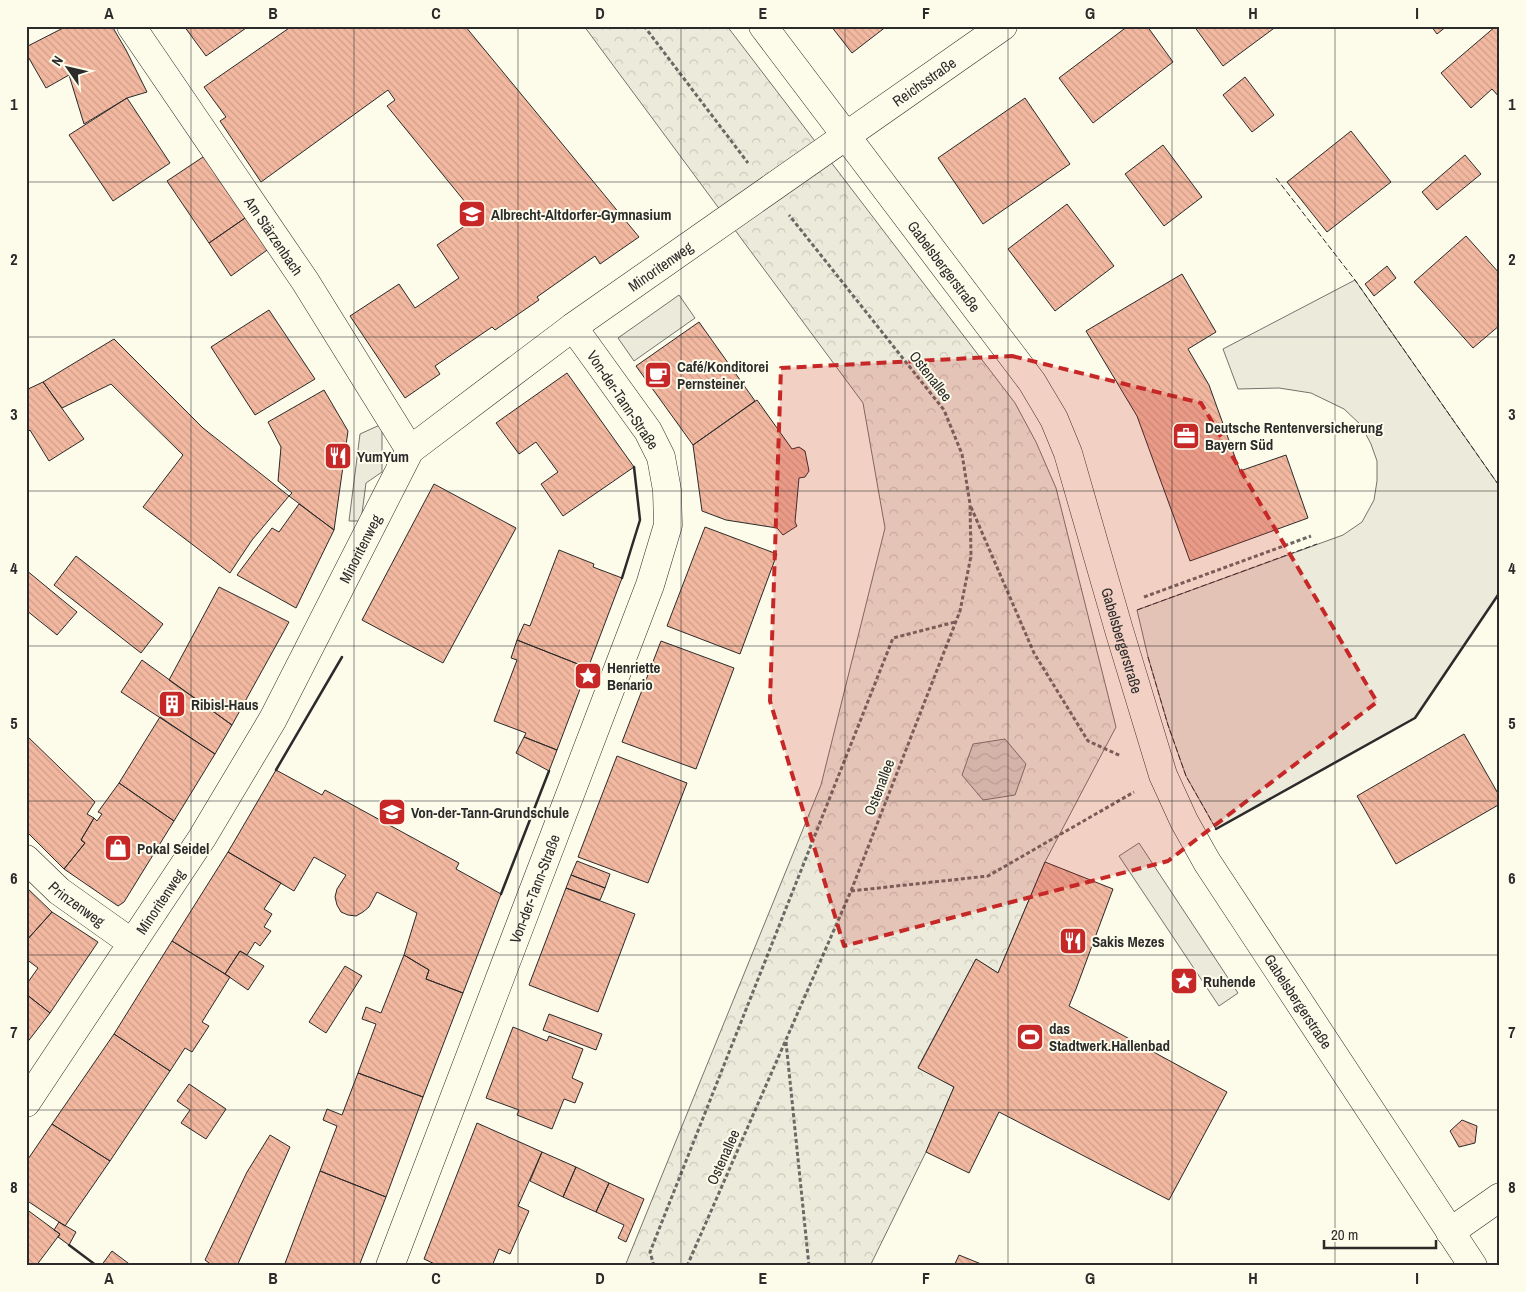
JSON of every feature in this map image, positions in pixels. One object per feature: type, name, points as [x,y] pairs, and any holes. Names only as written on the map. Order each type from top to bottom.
[{"type":"street","name":"Am Stärzenbach","points":[[131,26],[305,281],[410,450]]},
{"type":"street","name":"Gabelsbergerstraße","points":[[763,26],[1032,382],[1054,419],[1068,453],[1163,775],[1184,822],[1207,862],[1473,1266]]},
{"type":"street","name":"Reichsstraße","points":[[846,136],[1003,26]]},
{"type":"street","name":"Minoritenweg","points":[[26,1103],[202,838],[272,719],[410,450],[573,327],[846,136]]},
{"type":"street","name":"Von-der-Tann-Straße","points":[[390,1266],[650,584],[668,525],[667,490],[661,457],[648,431],[573,327]]},
{"type":"street","name":"Prinzenweg","points":[[26,859],[59,891],[132,943]]},
{"type":"street","points":[[1450,1232],[1500,1196]]},
{"type":"path","name":"Ostenallee","points":[[644,26],[768,190],[944,410],[962,454],[970,504],[971,556],[960,611],[851,891],[687,1266]]},
{"type":"path","points":[[970,504],[1034,653],[1088,741],[1163,775]]},
{"type":"path","points":[[1113,608],[1311,536]]},
{"type":"path","points":[[654,1266],[650,1252],[893,638],[955,622]]},
{"type":"path","points":[[851,891],[988,876],[1163,775]]},
{"type":"path","points":[[786,1041],[809,1266]]},
{"type":"highlighted area","points":[[1012,356],[1201,403],[1377,702],[1168,861],[844,946],[770,701],[781,368]]},
{"type":"green space","points":[[584,26],[727,26],[1015,403],[1036,442],[1056,488],[1116,727],[1045,862],[998,973],[976,959],[918,1067],[954,1087],[926,1152],[870,1266],[625,1266],[821,785],[885,528],[863,403]]},
{"type":"shaded area","points":[[1355,280],[1500,487],[1500,592],[1415,718],[1216,829],[1186,776],[1168,725],[1148,657],[1137,610],[1343,535],[1362,522],[1374,500],[1377,481],[1377,461],[1361,425],[1344,409],[1311,393],[1279,388],[1238,389],[1223,349]]},
{"type":"shaded area","points":[[679,295],[695,318],[634,361],[618,338]]},
{"type":"shaded area","points":[[382,424],[382,472],[366,483],[361,521],[349,521],[360,434]]},
{"type":"shaded area","points":[[1139,843],[1238,993],[1219,1006],[1119,856]]},
{"type":"water","points":[[1005,739],[1026,764],[1015,795],[983,800],[962,775],[973,744]]},
{"type":"building","points":[[67,26],[112,26],[147,92],[127,98],[84,124],[69,75],[46,88],[26,53],[26,47]]},
{"type":"building","points":[[184,26],[249,26],[206,56]]},
{"type":"building","points":[[292,26],[465,26],[639,237],[600,264],[595,256],[537,297],[539,300],[495,330],[492,327],[435,366],[440,374],[405,398],[350,316],[399,284],[415,308],[459,278],[437,245],[485,212],[478,203],[470,208],[387,106],[395,100],[388,90],[261,182],[220,121],[226,117],[204,87]]},
{"type":"building","points":[[831,26],[887,26],[852,53]]},
{"type":"building","points":[[1128,26],[1147,26],[1173,62],[1093,123],[1059,78]]},
{"type":"building","points":[[1194,26],[1277,26],[1223,66]]},
{"type":"building","points":[[1431,26],[1447,26],[1437,34]]},
{"type":"building","points":[[1496,26],[1500,26],[1500,98],[1492,89],[1471,108],[1441,73]]},
{"type":"building","points":[[1245,77],[1274,115],[1252,132],[1223,95]]},
{"type":"building","points":[[127,98],[170,163],[113,201],[69,135]]},
{"type":"building","points":[[1025,98],[1070,164],[983,224],[938,158]]},
{"type":"building","points":[[1351,131],[1391,182],[1327,232],[1287,182]]},
{"type":"building","points":[[1163,145],[1202,197],[1164,226],[1125,174]]},
{"type":"building","points":[[206,155],[248,216],[209,243],[167,181]]},
{"type":"building","points":[[1465,155],[1481,174],[1437,210],[1422,192]]},
{"type":"building","points":[[1067,204],[1114,266],[1055,311],[1008,249]]},
{"type":"building","points":[[248,216],[270,248],[231,276],[209,243]]},
{"type":"building","points":[[1466,236],[1500,274],[1500,325],[1473,348],[1414,282]]},
{"type":"building","points":[[1387,266],[1396,278],[1374,296],[1365,284]]},
{"type":"building","name":"Deutsche Rentenversicherung Bayern Süd","points":[[1182,274],[1216,332],[1188,349],[1209,385],[1240,471],[1286,455],[1308,518],[1190,561],[1137,416],[1086,331]]},
{"type":"building","points":[[269,310],[315,379],[255,415],[211,347]]},
{"type":"building","points":[[699,322],[755,401],[693,445],[636,366]]},
{"type":"building","points":[[114,339],[203,428],[289,496],[252,540],[230,573],[143,507],[183,455],[111,384],[62,408],[43,382]]},
{"type":"building","points":[[567,373],[634,467],[563,516],[541,484],[558,472],[536,442],[519,454],[496,423]]},
{"type":"building","points":[[43,382],[84,439],[49,461],[30,430],[26,433],[26,390]]},
{"type":"building","points":[[324,390],[348,431],[334,530],[289,496],[292,493],[278,481],[281,447],[268,422]]},
{"type":"building","points":[[757,400],[792,449],[799,447],[805,451],[809,471],[805,477],[799,478],[795,522],[797,526],[783,535],[777,528],[726,520],[702,511],[693,445]]},
{"type":"building","points":[[434,484],[516,528],[443,663],[362,620]]},
{"type":"building","points":[[299,504],[334,530],[296,608],[237,575],[272,528],[279,532]]},
{"type":"building","points":[[705,527],[777,554],[740,654],[667,626]]},
{"type":"building","points":[[559,550],[594,564],[593,567],[622,578],[588,668],[517,640],[524,624],[530,626]]},
{"type":"building","points":[[76,556],[163,624],[141,653],[54,585]]},
{"type":"building","points":[[26,570],[77,612],[57,635],[26,610]]},
{"type":"building","points":[[219,587],[289,622],[232,725],[169,680]]},
{"type":"building","points":[[517,640],[588,668],[557,750],[524,737],[526,733],[494,721],[517,660],[511,658]]},
{"type":"building","points":[[661,641],[734,668],[696,769],[622,742]]},
{"type":"building","name":"Ribisl-Haus","points":[[142,660],[232,725],[215,754],[121,692]]},
{"type":"building","points":[[160,717],[215,754],[174,821],[119,783]]},
{"type":"building","points":[[1464,734],[1500,797],[1500,804],[1396,864],[1357,796]]},
{"type":"building","points":[[26,735],[95,802],[87,814],[94,818],[81,840],[85,843],[64,869],[26,831]]},
{"type":"building","points":[[524,737],[557,750],[549,771],[516,753]]},
{"type":"building","points":[[617,756],[687,783],[648,883],[578,857]]},
{"type":"building","name":"Von-der-Tann-Grundschule","points":[[276,770],[322,795],[325,790],[459,863],[456,869],[501,894],[463,993],[426,979],[429,970],[404,955],[417,913],[377,892],[369,907],[363,912],[356,916],[348,915],[341,912],[335,897],[337,889],[346,875],[314,857],[294,891],[228,852]]},
{"type":"building","points":[[119,783],[174,821],[124,902],[118,906],[64,869],[85,843],[81,840],[94,818],[97,821],[102,814],[98,812]]},
{"type":"building","points":[[228,852],[281,883],[264,909],[272,914],[264,927],[271,931],[260,946],[255,942],[247,955],[240,951],[225,974],[172,941]]},
{"type":"building","points":[[577,861],[610,874],[605,888],[571,875]]},
{"type":"building","name":"das Stadtwerk.Hallenbad","points":[[1045,862],[1113,889],[1069,1006],[1227,1092],[1169,1200],[999,1112],[969,1173],[926,1152],[954,1087],[918,1068],[976,959],[998,973]]},
{"type":"building","points":[[571,875],[605,888],[600,900],[566,888]]},
{"type":"building","points":[[26,887],[52,912],[26,941]]},
{"type":"building","points":[[566,888],[635,914],[598,1012],[529,985]]},
{"type":"building","points":[[52,912],[98,942],[50,1013],[26,994],[26,985],[38,968],[26,959],[26,941]]},
{"type":"building","points":[[172,941],[230,977],[202,1022],[209,1026],[192,1052],[185,1048],[170,1071],[114,1034]]},
{"type":"building","points":[[240,951],[264,966],[248,990],[225,974]]},
{"type":"building","points":[[404,955],[429,970],[426,979],[463,993],[423,1097],[358,1073],[376,1024],[362,1019],[366,1007],[381,1013]]},
{"type":"building","points":[[345,966],[362,976],[326,1033],[309,1022]]},
{"type":"building","points":[[26,994],[50,1013],[26,1044]]},
{"type":"building","points":[[549,1014],[602,1034],[596,1050],[543,1030]]},
{"type":"building","points":[[513,1027],[547,1041],[549,1036],[583,1049],[572,1078],[583,1083],[575,1103],[564,1099],[552,1129],[517,1115],[519,1110],[486,1098]]},
{"type":"building","points":[[114,1034],[170,1071],[110,1161],[52,1124]]},
{"type":"building","points":[[358,1073],[423,1097],[386,1197],[320,1171],[337,1126],[323,1120],[327,1109],[342,1115]]},
{"type":"building","points":[[189,1084],[226,1109],[206,1139],[181,1123],[190,1110],[177,1101]]},
{"type":"building","points":[[1462,1120],[1477,1126],[1475,1143],[1459,1147],[1450,1131]]},
{"type":"building","points":[[477,1123],[542,1152],[518,1206],[529,1211],[510,1254],[499,1249],[492,1266],[439,1266],[424,1259]]},
{"type":"building","points":[[52,1124],[110,1161],[65,1226],[26,1200],[26,1162]]},
{"type":"building","points":[[270,1135],[290,1147],[237,1266],[213,1266],[205,1260],[247,1172]]},
{"type":"building","points":[[542,1152],[576,1167],[563,1197],[530,1181]]},
{"type":"building","points":[[576,1167],[609,1183],[596,1212],[563,1197]]},
{"type":"building","points":[[320,1171],[386,1197],[359,1266],[284,1266]]},
{"type":"building","points":[[609,1183],[644,1199],[626,1242],[618,1238],[624,1225],[596,1212]]},
{"type":"building","points":[[26,1209],[60,1234],[36,1266],[26,1266]]},
{"type":"building","points":[[59,1222],[76,1232],[69,1245],[58,1237],[60,1234],[54,1230]]},
{"type":"building","points":[[112,1251],[132,1266],[101,1266]]},
{"type":"building","points":[[959,1255],[986,1266],[954,1266]]},
{"type":"fence","points":[[1276,178],[1355,280],[1500,487]]},
{"type":"fence","points":[[1137,610],[1317,544]]},
{"type":"fence","points":[[1148,657],[1168,725],[1186,776],[1216,829]]},
{"type":"wall","points":[[622,578],[640,520],[634,467]]},
{"type":"wall","points":[[1216,829],[1415,718],[1500,592]]},
{"type":"wall","points":[[276,770],[342,657]]},
{"type":"wall","points":[[501,894],[549,771]]},
{"type":"wall","points":[[69,1245],[97,1266]]},
{"type":"place","name":"Albrecht-Altdorfer-Gymnasium","points":[[472,214]]},
{"type":"place","name":"Café/Konditorei Pernsteiner","points":[[658,375]]},
{"type":"place","name":"Deutsche Rentenversicherung Bayern Süd","points":[[1186,436]]},
{"type":"place","name":"YumYum","points":[[338,456]]},
{"type":"place","name":"Henriette Benario","points":[[588,676]]},
{"type":"place","name":"Ribisl-Haus","points":[[172,704]]},
{"type":"place","name":"Von-der-Tann-Grundschule","points":[[392,812]]},
{"type":"place","name":"Pokal Seidel","points":[[118,848]]},
{"type":"place","name":"Sakis Mezes","points":[[1073,941]]},
{"type":"place","name":"Ruhende","points":[[1184,981]]},
{"type":"place","name":"das Stadtwerk.Hallenbad","points":[[1030,1037]]}]
